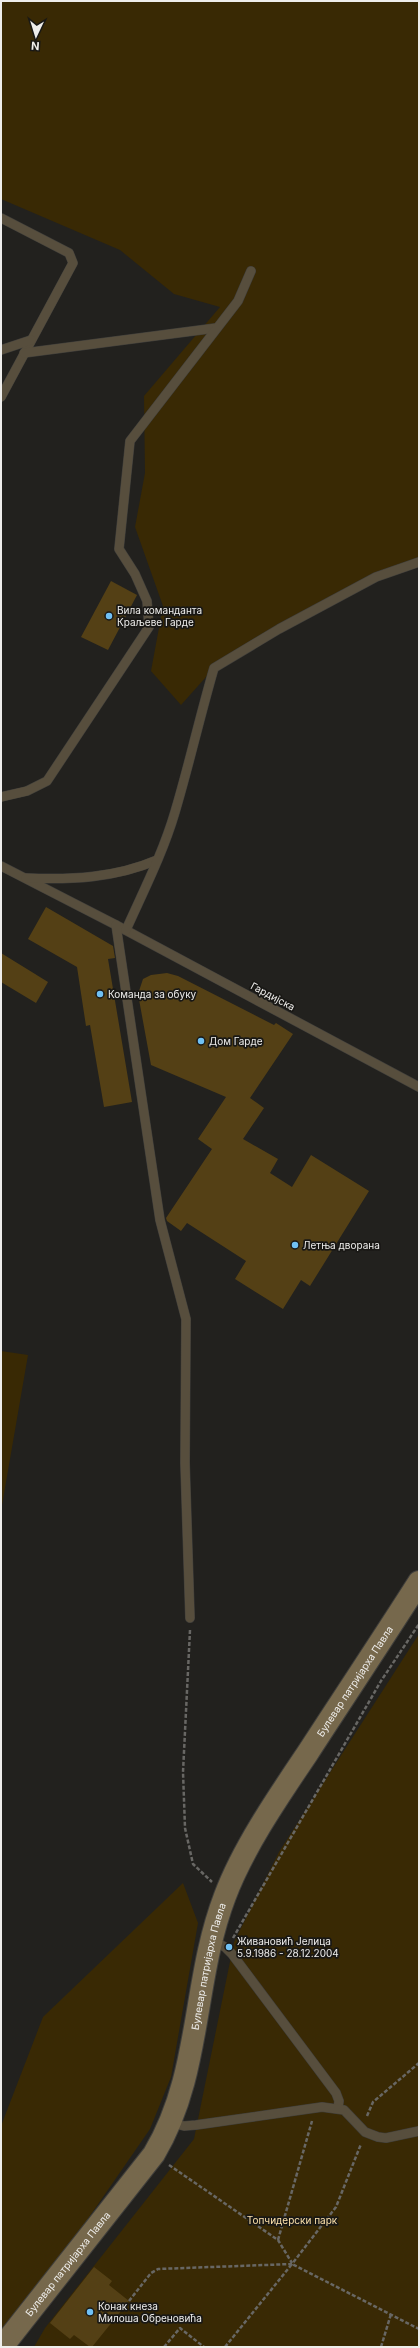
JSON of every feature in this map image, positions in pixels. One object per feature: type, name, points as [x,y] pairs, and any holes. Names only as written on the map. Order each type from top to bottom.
[{"type":"main road","name":"Булевар патријарха Павла","points":[[2,2347],[154,2154],[172,2123],[184,2086],[219,1944],[225,1895],[269,1813],[419,1582]]},
{"type":"lane","points":[[1,218],[69,253],[73,263],[1,397]]},
{"type":"lane","points":[[1,797],[27,791],[47,781],[149,627],[147,601],[135,574],[119,549],[130,440],[238,301],[250,271]]},
{"type":"lane","points":[[24,353],[216,328]]},
{"type":"lane","points":[[1,350],[31,340]]},
{"type":"lane","points":[[126,930],[157,860],[175,814],[195,730],[214,668],[279,629],[376,576],[419,562]]},
{"type":"lane","points":[[23,878],[67,880],[108,874],[141,866],[157,860]]},
{"type":"lane","name":"Гардијска","points":[[1,866],[126,930],[419,1087]]},
{"type":"lane","points":[[116,925],[160,1220],[186,1319],[185,1463],[190,1618]]},
{"type":"lane","points":[[219,1944],[336,2093],[339,2102],[338,2108]]},
{"type":"lane","points":[[172,2123],[184,2126],[196,2125],[316,2108],[338,2108],[348,2113],[365,2132],[386,2138],[419,2131]]},
{"type":"path","points":[[190,1618],[188,1696],[183,1772],[186,1828],[193,1864],[225,1895]]},
{"type":"path","points":[[219,1944],[381,1681],[419,1624]]},
{"type":"path","points":[[225,2347],[336,2207],[365,2132],[364,2121],[373,2102],[419,2063]]},
{"type":"path","points":[[278,2240],[316,2108]]},
{"type":"path","points":[[154,2154],[278,2240],[292,2264]]},
{"type":"path","points":[[129,2301],[151,2273],[158,2269],[292,2264],[419,2329]]},
{"type":"path","points":[[381,2347],[391,2314]]},
{"type":"path","points":[[164,2347],[180,2328],[204,2347]]},
{"type":"green space","points":[[1,1],[419,1],[419,562],[376,577],[214,668],[181,705],[151,671],[163,606],[135,527],[145,473],[144,396],[220,307],[174,294],[120,250],[1,199]]},
{"type":"green space","points":[[1,1351],[28,1355],[1,1511]]},
{"type":"green space","name":"Топчидерски парк","points":[[419,1634],[419,2347],[34,2347],[45,2328],[194,2139],[234,1942],[279,1852]]},
{"type":"green space","points":[[183,1883],[198,1923],[171,2077],[150,2129],[18,2320],[1,2338],[1,2126],[43,2017]]},
{"type":"building","name":"Вила команданта Краљеве Гарде","points":[[111,581],[137,595],[108,650],[81,637]]},
{"type":"building","name":"Команда за обуку","points":[[46,907],[113,946],[115,958],[108,959],[132,1102],[104,1107],[90,1025],[86,1026],[77,967],[28,939]]},
{"type":"building","points":[[1,953],[48,982],[36,1003],[1,982]]},
{"type":"building","points":[[167,973],[178,976],[274,1025],[276,1023],[293,1034],[250,1098],[264,1108],[243,1139],[278,1159],[270,1173],[292,1187],[311,1155],[369,1191],[310,1286],[301,1280],[283,1309],[235,1279],[246,1261],[187,1223],[181,1231],[167,1221],[166,1218],[212,1149],[198,1139],[226,1097],[151,1065],[138,994],[143,979],[151,975]]},
{"type":"building","name":"Конак кнеза Милоша Обреновића","points":[[94,2267],[112,2281],[109,2285],[129,2301],[92,2347],[90,2347],[74,2335],[70,2339],[50,2323]]},
{"type":"place","name":"Вила команданта Краљеве Гарде","points":[[109,616]]},
{"type":"place","name":"Команда за обуку","points":[[100,994]]},
{"type":"place","name":"Дом Гарде","points":[[201,1041]]},
{"type":"place","name":"Летња дворана","points":[[295,1245]]},
{"type":"place","name":"Живановић Јелица 5.9.1986 - 28.12.2004","points":[[229,1947]]},
{"type":"place","name":"Конак кнеза Милоша Обреновића","points":[[90,2312]]}]
